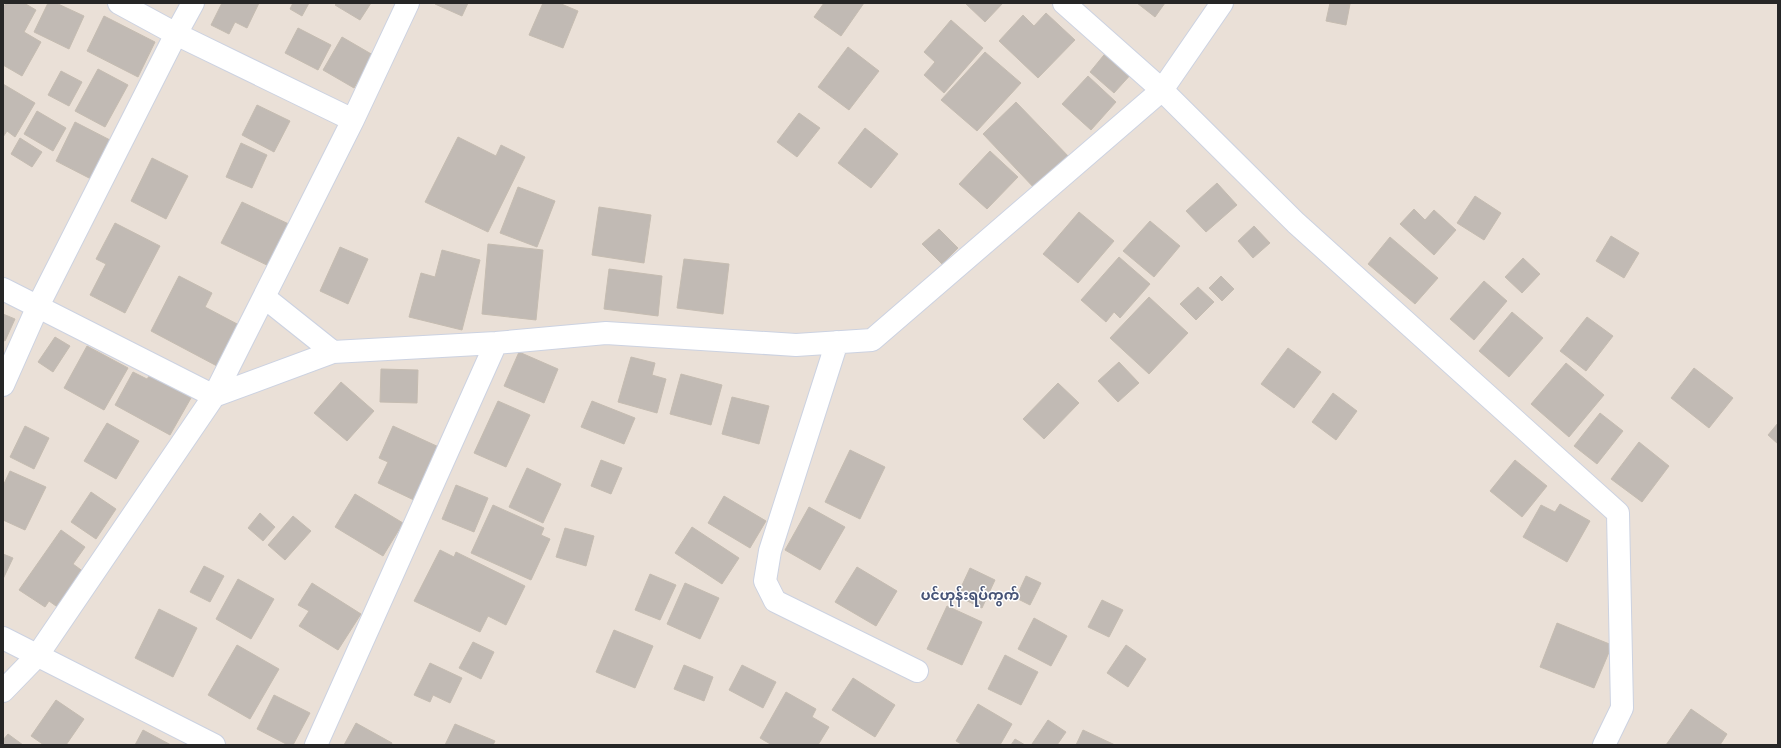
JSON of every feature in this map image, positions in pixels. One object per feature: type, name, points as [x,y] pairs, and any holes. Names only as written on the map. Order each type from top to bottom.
[{"type":"street","points":[[118,3],[176,34],[353,120]]},
{"type":"street","points":[[3,385],[38,306],[193,3]]},
{"type":"street","points":[[3,691],[37,656],[214,396],[353,120],[408,3]]},
{"type":"street","points":[[1064,3],[1162,90],[1296,223],[1618,513],[1622,708],[1604,745]]},
{"type":"street","points":[[3,289],[214,396],[333,352],[496,343],[606,333],[796,345],[872,340],[1162,90],[1222,3]]},
{"type":"street","points":[[264,297],[333,352]]},
{"type":"street","points":[[837,342],[770,550],[764,581],[775,601],[917,671]]},
{"type":"street","points":[[316,745],[496,343]]},
{"type":"street","points":[[3,638],[214,745]]},
{"type":"building","points":[[6,3],[24,3],[36,10],[24,32],[41,42],[22,76],[3,65],[3,8]]},
{"type":"building","points":[[48,3],[56,3],[84,16],[69,49],[34,32]]},
{"type":"building","points":[[222,3],[259,3],[247,28],[235,22],[229,34],[211,25]]},
{"type":"building","points":[[293,3],[309,3],[302,16],[290,9]]},
{"type":"building","points":[[337,3],[371,3],[360,20],[335,5]]},
{"type":"building","points":[[468,3],[462,16],[435,4]]},
{"type":"building","points":[[543,3],[559,3],[578,11],[563,48],[529,35]]},
{"type":"building","points":[[824,3],[864,3],[841,36],[814,17]]},
{"type":"building","points":[[965,3],[1003,3],[985,22]]},
{"type":"building","points":[[1137,3],[1165,3],[1155,17]]},
{"type":"building","points":[[1330,3],[1350,4],[1346,25],[1326,21]]},
{"type":"building","points":[[1046,13],[1075,40],[1038,78],[999,41],[1023,15],[1034,26]]},
{"type":"building","points":[[104,16],[155,42],[138,77],[87,51]]},
{"type":"building","points":[[951,20],[983,48],[944,93],[924,75],[935,62],[924,52]]},
{"type":"building","points":[[298,28],[331,45],[318,70],[285,53]]},
{"type":"building","points":[[342,37],[373,55],[354,88],[323,70]]},
{"type":"building","points":[[848,47],[879,71],[849,110],[818,87]]},
{"type":"building","points":[[1108,50],[1133,72],[1114,93],[1090,72]]},
{"type":"building","points":[[985,52],[1021,83],[977,131],[941,100]]},
{"type":"building","points":[[98,69],[128,85],[105,127],[75,111]]},
{"type":"building","points":[[61,71],[82,82],[69,106],[48,95]]},
{"type":"building","points":[[1088,76],[1116,102],[1091,130],[1062,104]]},
{"type":"building","points":[[3,84],[35,103],[15,137],[7,131],[3,137]]},
{"type":"building","points":[[1016,102],[1071,159],[1037,191],[983,134]]},
{"type":"building","points":[[257,105],[290,121],[274,152],[242,135]]},
{"type":"building","points":[[37,111],[66,128],[53,151],[24,134]]},
{"type":"building","points":[[799,113],[820,128],[797,157],[777,142]]},
{"type":"building","points":[[75,122],[110,140],[91,179],[56,161]]},
{"type":"building","points":[[865,128],[898,154],[871,188],[838,163]]},
{"type":"building","points":[[458,137],[496,156],[501,145],[525,157],[488,232],[425,202]]},
{"type":"building","points":[[20,138],[42,152],[32,167],[11,154]]},
{"type":"building","points":[[241,143],[267,155],[252,188],[226,177]]},
{"type":"building","points":[[990,151],[1018,177],[987,209],[959,184]]},
{"type":"building","points":[[152,158],[188,176],[166,219],[131,201]]},
{"type":"building","points":[[1217,183],[1237,205],[1206,232],[1186,211]]},
{"type":"building","points":[[518,187],[555,201],[537,247],[500,233]]},
{"type":"building","points":[[1475,196],[1501,213],[1484,240],[1457,223]]},
{"type":"building","points":[[242,202],[293,226],[273,268],[221,243]]},
{"type":"building","points":[[599,207],[651,215],[644,263],[592,255]]},
{"type":"building","points":[[1414,209],[1425,220],[1434,210],[1456,230],[1434,255],[1400,224]]},
{"type":"building","points":[[1079,212],[1114,241],[1078,283],[1043,254]]},
{"type":"building","points":[[1150,221],[1180,246],[1154,277],[1123,251]]},
{"type":"building","points":[[115,223],[160,246],[125,313],[90,295],[106,264],[96,259]]},
{"type":"building","points":[[1254,226],[1270,243],[1253,258],[1238,241]]},
{"type":"building","points":[[939,229],[958,248],[942,264],[922,244]]},
{"type":"building","points":[[1611,236],[1639,253],[1624,278],[1596,261]]},
{"type":"building","points":[[1390,237],[1438,278],[1415,304],[1368,264]]},
{"type":"building","points":[[488,244],[543,250],[536,320],[482,314]]},
{"type":"building","points":[[340,247],[368,259],[348,304],[320,291]]},
{"type":"building","points":[[442,250],[480,260],[462,330],[409,317],[421,273],[435,277]]},
{"type":"building","points":[[1119,257],[1150,284],[1120,318],[1114,312],[1106,322],[1081,300]]},
{"type":"building","points":[[1523,258],[1540,274],[1522,293],[1505,277]]},
{"type":"building","points":[[684,259],[729,264],[723,314],[677,308]]},
{"type":"building","points":[[609,269],[662,276],[658,316],[604,309]]},
{"type":"building","points":[[179,276],[212,293],[205,307],[239,325],[217,366],[151,331]]},
{"type":"building","points":[[1221,276],[1234,289],[1222,301],[1209,288]]},
{"type":"building","points":[[1484,281],[1507,301],[1474,340],[1450,319]]},
{"type":"building","points":[[1198,287],[1214,302],[1196,320],[1180,304]]},
{"type":"building","points":[[1149,297],[1188,333],[1149,374],[1110,338]]},
{"type":"building","points":[[1512,312],[1543,338],[1509,377],[1479,351]]},
{"type":"building","points":[[3,314],[15,319],[5,341],[3,340]]},
{"type":"building","points":[[1587,317],[1613,336],[1586,371],[1560,351]]},
{"type":"building","points":[[55,337],[70,346],[53,372],[38,362]]},
{"type":"building","points":[[87,346],[128,368],[104,410],[64,388]]},
{"type":"building","points":[[1288,348],[1321,372],[1294,408],[1261,384]]},
{"type":"building","points":[[519,352],[558,369],[544,403],[504,386]]},
{"type":"building","points":[[631,357],[655,363],[652,375],[666,379],[657,413],[618,402]]},
{"type":"building","points":[[1119,362],[1139,383],[1118,402],[1098,381]]},
{"type":"building","points":[[1566,363],[1604,395],[1569,437],[1531,404]]},
{"type":"building","points":[[1694,368],[1733,398],[1709,428],[1671,398]]},
{"type":"building","points":[[381,369],[418,370],[417,403],[380,402]]},
{"type":"building","points":[[133,372],[147,379],[150,375],[191,398],[170,435],[115,405]]},
{"type":"building","points":[[681,374],[722,385],[711,425],[670,414]]},
{"type":"building","points":[[341,382],[374,411],[347,441],[314,413]]},
{"type":"building","points":[[1058,383],[1079,403],[1044,439],[1023,419]]},
{"type":"building","points":[[1333,393],[1357,411],[1336,440],[1312,422]]},
{"type":"building","points":[[732,397],[769,406],[759,444],[722,434]]},
{"type":"building","points":[[498,401],[530,415],[506,467],[474,453]]},
{"type":"building","points":[[592,401],[635,418],[624,444],[581,427]]},
{"type":"building","points":[[1600,413],[1623,431],[1597,464],[1574,446]]},
{"type":"building","points":[[107,423],[139,441],[116,479],[84,461]]},
{"type":"building","points":[[1778,423],[1778,444],[1768,435]]},
{"type":"building","points":[[25,426],[49,438],[34,469],[10,457]]},
{"type":"building","points":[[393,426],[441,448],[416,501],[378,483],[388,462],[379,458]]},
{"type":"building","points":[[1639,442],[1669,466],[1642,502],[1611,479]]},
{"type":"building","points":[[850,450],[885,467],[860,519],[825,502]]},
{"type":"building","points":[[601,460],[622,468],[611,494],[591,486]]},
{"type":"building","points":[[1515,460],[1547,486],[1522,517],[1490,491]]},
{"type":"building","points":[[527,468],[561,484],[543,523],[509,507]]},
{"type":"building","points":[[10,471],[46,487],[25,530],[3,520],[3,486]]},
{"type":"building","points":[[456,485],[488,498],[474,532],[442,519]]},
{"type":"building","points":[[91,492],[116,509],[96,539],[71,522]]},
{"type":"building","points":[[355,494],[403,523],[383,556],[335,527]]},
{"type":"building","points":[[724,496],[766,521],[750,548],[708,523]]},
{"type":"building","points":[[1560,504],[1590,521],[1567,562],[1523,537],[1541,505],[1555,512]]},
{"type":"building","points":[[493,505],[544,528],[541,535],[550,539],[531,580],[471,553]]},
{"type":"building","points":[[809,507],[845,527],[820,570],[785,550]]},
{"type":"building","points":[[260,513],[275,527],[263,541],[248,528]]},
{"type":"building","points":[[293,516],[311,531],[285,560],[268,545]]},
{"type":"building","points":[[692,527],[739,558],[722,584],[675,553]]},
{"type":"building","points":[[565,528],[594,536],[586,566],[556,557]]},
{"type":"building","points":[[61,530],[85,547],[73,564],[88,575],[63,611],[49,601],[45,607],[19,590]]},
{"type":"building","points":[[440,550],[454,557],[456,552],[525,586],[506,625],[488,616],[480,632],[414,601]]},
{"type":"building","points":[[3,554],[13,558],[3,579]]},
{"type":"building","points":[[204,566],[224,576],[210,602],[190,592]]},
{"type":"building","points":[[857,567],[897,591],[876,626],[835,602]]},
{"type":"building","points":[[970,568],[995,580],[982,608],[957,596]]},
{"type":"building","points":[[650,574],[676,585],[660,620],[635,610]]},
{"type":"building","points":[[1026,576],[1041,583],[1030,605],[1016,598]]},
{"type":"building","points":[[238,579],[274,599],[251,639],[216,619]]},
{"type":"building","points":[[312,583],[361,614],[338,650],[299,626],[309,611],[298,605]]},
{"type":"building","points":[[685,583],[719,598],[700,639],[667,624]]},
{"type":"building","points":[[1102,600],[1123,610],[1109,637],[1088,627]]},
{"type":"building","points":[[947,606],[982,622],[962,665],[927,649]]},
{"type":"building","points":[[159,609],[197,628],[173,677],[135,658]]},
{"type":"building","points":[[1034,618],[1067,636],[1051,666],[1018,649]]},
{"type":"building","points":[[1557,623],[1612,645],[1594,688],[1540,667]]},
{"type":"building","points":[[614,630],[653,646],[635,688],[596,672]]},
{"type":"building","points":[[473,642],[494,652],[481,679],[459,668]]},
{"type":"building","points":[[237,645],[279,669],[250,719],[208,695]]},
{"type":"building","points":[[1126,645],[1146,659],[1128,687],[1107,673]]},
{"type":"building","points":[[1005,655],[1038,672],[1021,705],[988,689]]},
{"type":"building","points":[[430,663],[462,678],[450,703],[433,695],[430,702],[414,695]]},
{"type":"building","points":[[684,665],[713,677],[704,701],[674,689]]},
{"type":"building","points":[[742,665],[776,682],[763,708],[729,690]]},
{"type":"building","points":[[853,678],[895,705],[875,737],[832,710]]},
{"type":"building","points":[[786,692],[816,709],[812,717],[829,727],[818,745],[772,745],[760,738]]},
{"type":"building","points":[[274,695],[310,713],[293,745],[288,745],[257,729]]},
{"type":"building","points":[[56,700],[84,719],[66,745],[44,745],[31,736]]},
{"type":"building","points":[[978,704],[1012,724],[1000,745],[963,745],[956,741]]},
{"type":"building","points":[[1691,709],[1727,734],[1720,745],[1666,745]]},
{"type":"building","points":[[1048,720],[1066,732],[1057,745],[1032,744]]},
{"type":"building","points":[[356,723],[392,743],[391,745],[344,745]]},
{"type":"building","points":[[455,724],[495,741],[493,745],[445,745]]},
{"type":"building","points":[[143,730],[171,745],[135,745]]},
{"type":"building","points":[[1083,730],[1115,745],[1076,745]]},
{"type":"building","points":[[8,734],[23,745],[3,745],[3,740]]},
{"type":"building","points":[[1015,739],[1025,745],[1011,745]]},
{"type":"district","name":"ပင်ဟုန်းရပ်ကွက်","points":[[970,595]]}]
